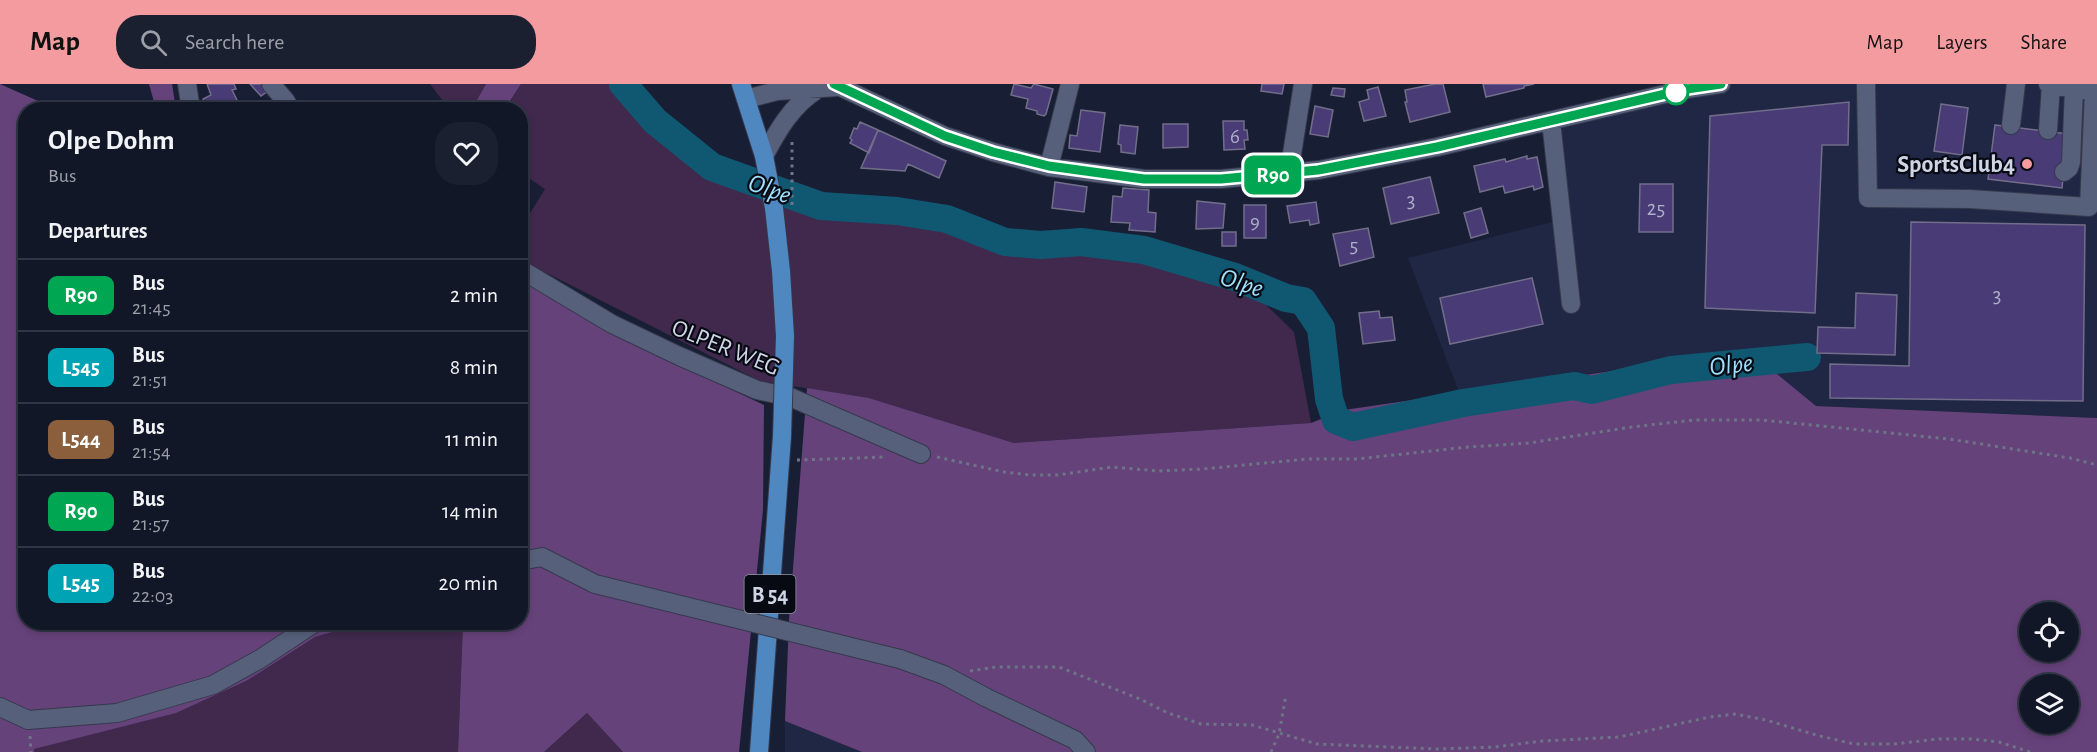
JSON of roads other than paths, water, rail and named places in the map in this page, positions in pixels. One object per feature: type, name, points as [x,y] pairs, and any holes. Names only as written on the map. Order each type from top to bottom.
[{"type":"main road","name":"B 54","points":[[744,91],[764,156],[774,208],[785,336],[782,436],[759,752]]},
{"type":"street","points":[[271,84],[286,102]]},
{"type":"street","points":[[1049,166],[1070,84]]},
{"type":"street","points":[[1289,173],[1303,84]]},
{"type":"street","points":[[744,91],[777,91],[830,86],[945,136],[993,152],[1049,166],[1144,179],[1221,179],[1318,170],[1437,147],[1687,89],[1721,84]]},
{"type":"street","points":[[1866,84],[1868,198],[1970,200],[2089,207],[2095,92],[2058,85]]},
{"type":"street","points":[[2011,125],[2016,84]]},
{"type":"street","points":[[2048,130],[2058,85]]},
{"type":"street","points":[[2058,85],[2071,162],[2069,168],[2064,172]]},
{"type":"street","points":[[764,156],[779,128],[804,98],[830,86]]},
{"type":"street","points":[[187,87],[190,102]]},
{"type":"street","points":[[1551,121],[1571,304]]},
{"type":"street","name":"OLPER WEG","points":[[528,274],[612,324],[679,356],[757,390],[790,398],[921,454]]},
{"type":"street","points":[[528,551],[596,584],[900,659],[944,675],[1075,740],[1086,752]]},
{"type":"street","points":[[528,560],[542,557]]},
{"type":"street","points":[[0,707],[28,720],[117,713],[213,685],[260,659],[304,630]]},
{"type":"waterway","name":"Olpe","points":[[623,84],[655,121],[712,167],[821,206],[897,211],[947,219],[1005,242],[1041,245],[1081,242],[1144,250],[1235,277],[1286,298],[1303,301],[1321,328],[1329,399],[1336,420],[1353,427],[1463,403],[1574,386],[1592,390],[1671,370],[1807,357]]},
{"type":"place","name":"SportsClub4","points":[[2027,164]]}]
